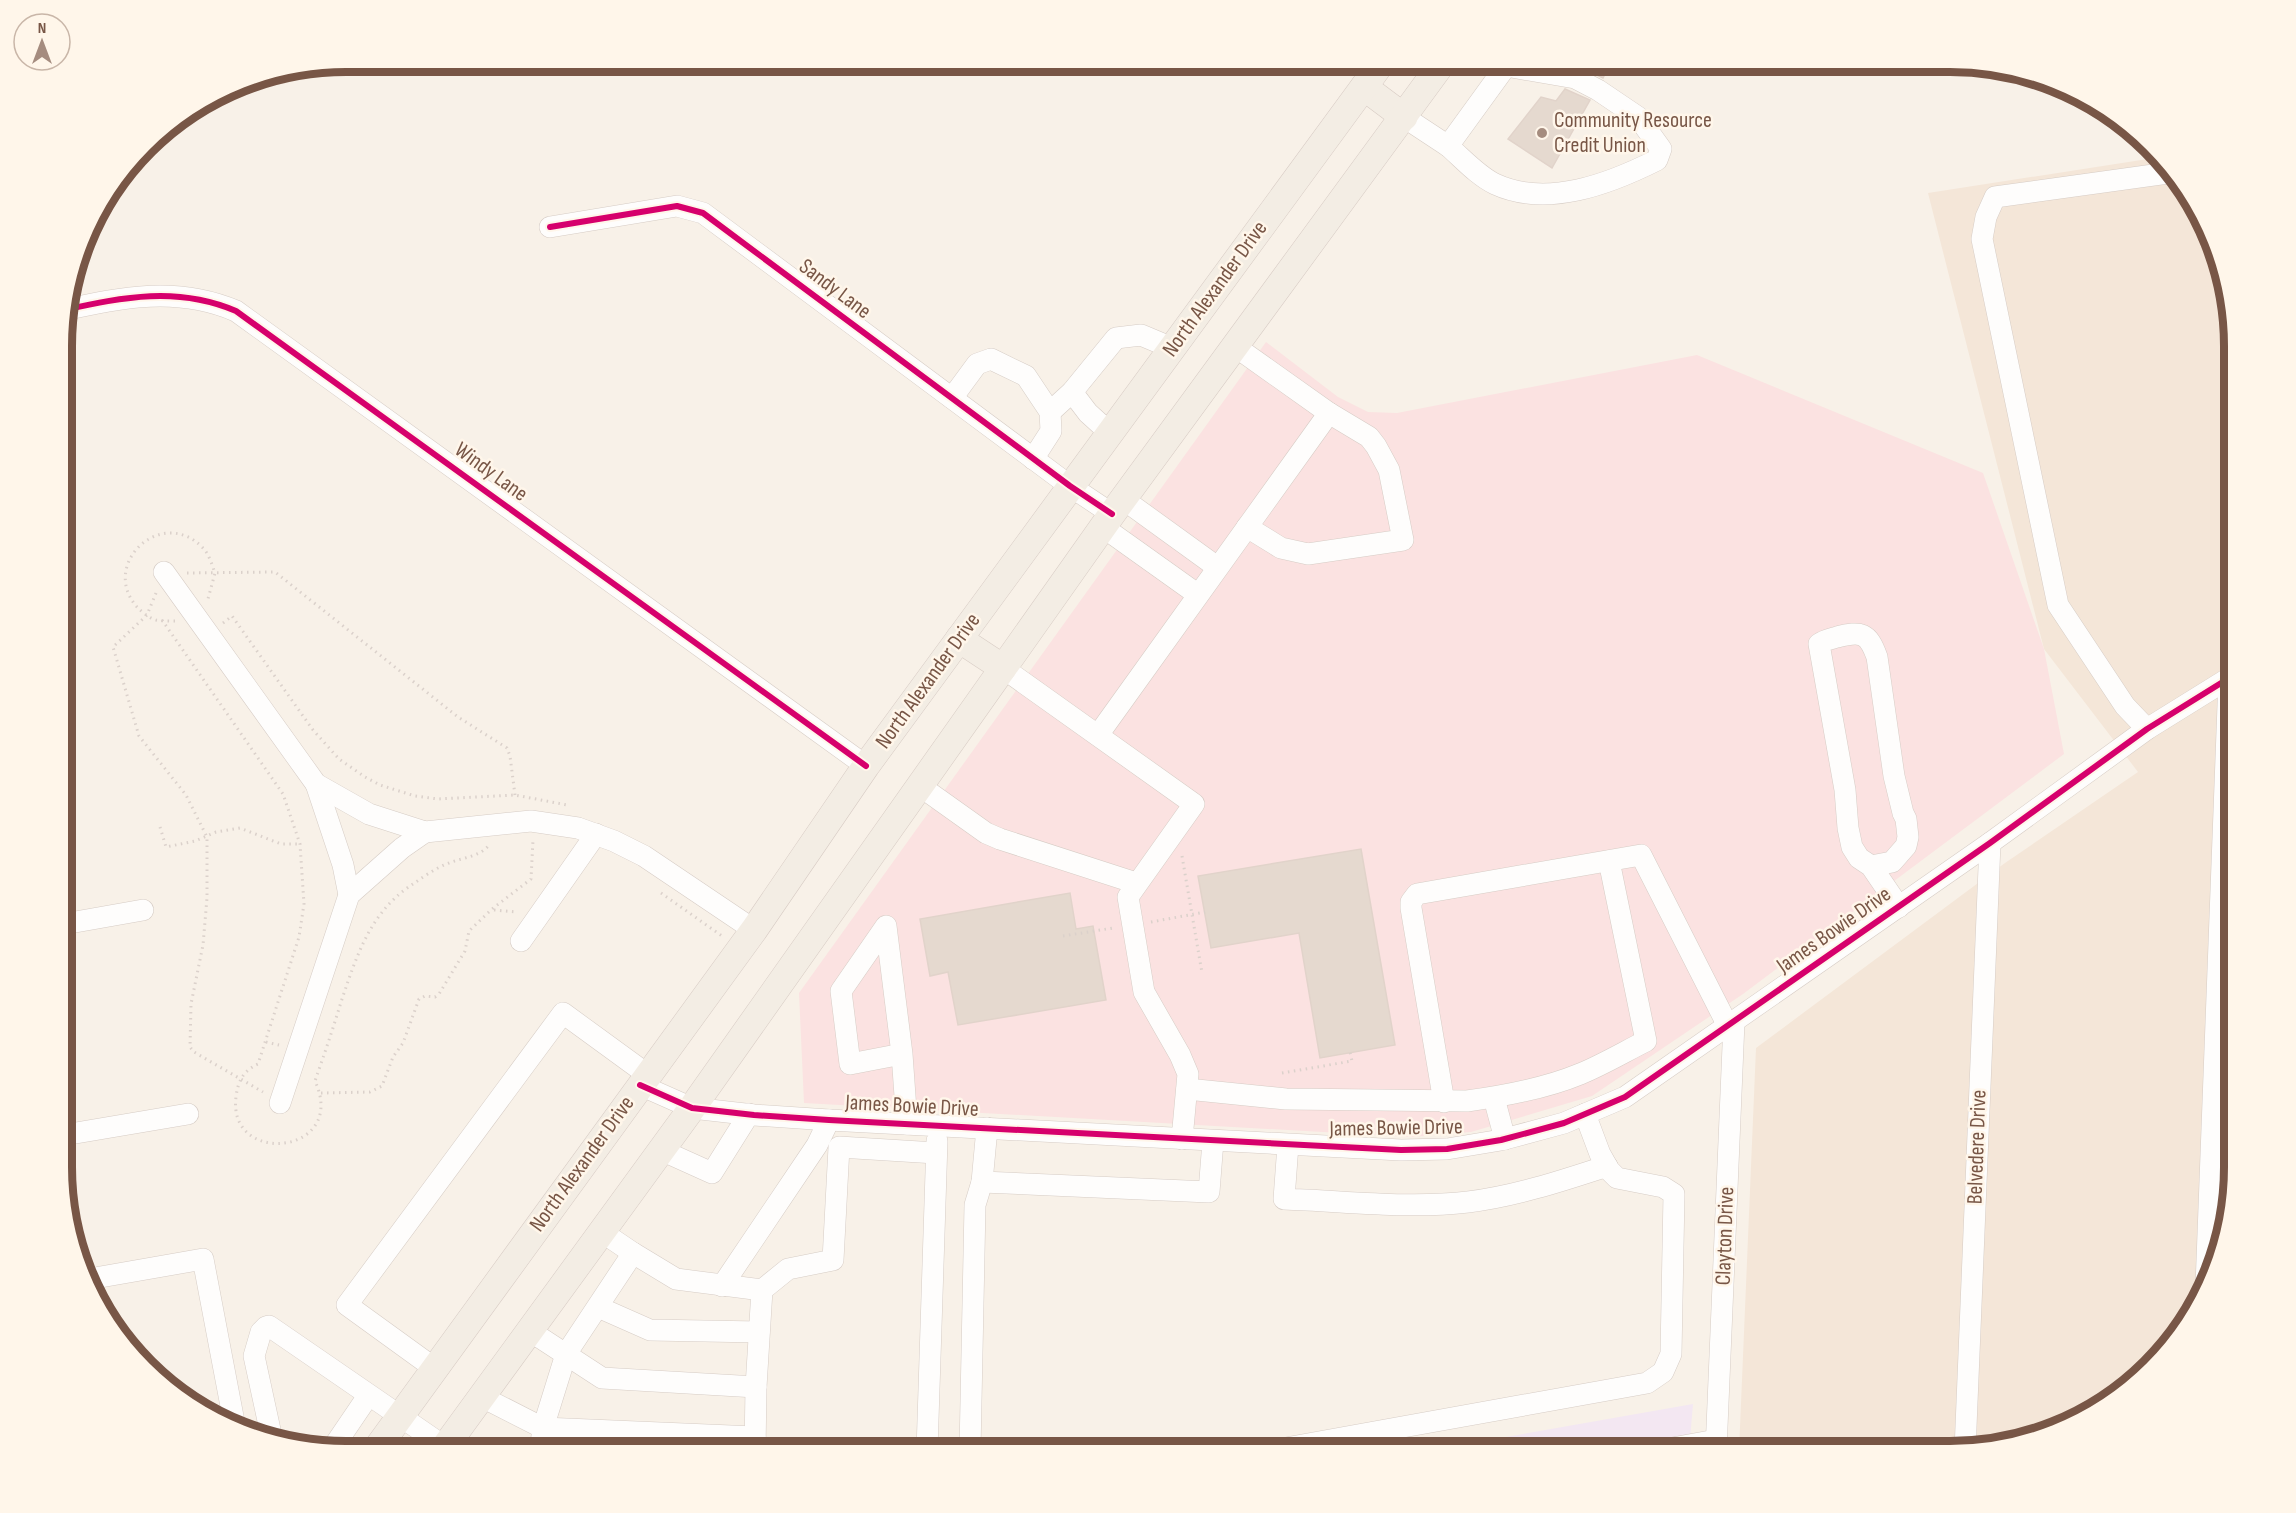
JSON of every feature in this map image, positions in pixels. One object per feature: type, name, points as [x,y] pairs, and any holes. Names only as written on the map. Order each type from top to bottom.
[{"type":"main road","name":"North Alexander Drive","points":[[383,1441],[747,940],[866,766],[1375,72]]},
{"type":"main road","points":[[450,1441],[692,1107],[1112,514],[1436,72]]},
{"type":"main road","points":[[1364,87],[1404,117]]},
{"type":"main road","points":[[959,639],[1003,668]]},
{"type":"street","points":[[1448,146],[1498,72]]},
{"type":"street","points":[[1404,117],[1448,146],[1492,183],[1533,196],[1572,191],[1623,177],[1657,160],[1661,149],[1638,117],[1598,90],[1575,78],[1544,72]]},
{"type":"street","points":[[2147,729],[2125,706],[2058,605],[1982,239],[1986,217],[1995,197],[2163,174]]},
{"type":"street","name":"Sandy Lane","points":[[550,227],[677,206],[703,213],[1033,459],[1112,514]]},
{"type":"street","name":"Windy Lane","points":[[74,308],[119,298],[178,295],[216,303],[236,311],[866,766]]},
{"type":"street","points":[[1050,412],[1072,392],[1116,338],[1141,335],[1172,348]]},
{"type":"street","points":[[1236,347],[1329,413],[1369,437],[1383,456],[1393,483],[1403,540],[1308,554],[1281,548],[1247,527]]},
{"type":"street","points":[[952,398],[977,364],[991,358],[1026,376],[1050,412],[1051,431],[1033,459]]},
{"type":"street","points":[[1072,392],[1088,413],[1110,433]]},
{"type":"street","points":[[1098,735],[1216,567],[1329,413]]},
{"type":"street","points":[[1112,514],[1175,537],[1216,567]]},
{"type":"street","points":[[1112,514],[1155,563],[1197,594]]},
{"type":"street","points":[[1155,563],[1175,537]]},
{"type":"street","points":[[164,572],[316,784],[343,865],[349,895],[280,1103]]},
{"type":"street","points":[[1871,866],[1892,862],[1906,846],[1908,828],[1894,776],[1877,657],[1869,639],[1862,634],[1853,633],[1819,644],[1845,790],[1852,847],[1859,858],[1871,866],[1899,907]]},
{"type":"street","points":[[1003,668],[1194,804],[1136,883],[1128,902],[1144,992],[1188,1074],[1182,1139]]},
{"type":"street","name":"James Bowie Drive","points":[[434,1368],[347,1305],[563,1013],[644,1080],[692,1107],[829,1120],[1401,1150],[1447,1149],[1505,1139],[1564,1123],[1625,1097],[1990,843],[2147,729],[2224,682]]},
{"type":"street","points":[[316,784],[369,814],[425,832],[531,821],[558,824],[596,834],[644,856],[747,940]]},
{"type":"street","points":[[920,786],[986,832],[1000,839],[1136,883]]},
{"type":"street","points":[[349,895],[402,848],[425,832]]},
{"type":"street","points":[[521,941],[596,834]]},
{"type":"street","name":"Belvedere Drive","points":[[1965,1440],[1990,843]]},
{"type":"street","points":[[1444,1102],[1411,908],[1417,894],[1641,855],[1731,1024]]},
{"type":"street","points":[[1187,1089],[1286,1099],[1444,1102],[1494,1098],[1545,1086],[1578,1075],[1646,1041],[1609,861]]},
{"type":"street","points":[[2207,1260],[2224,865]]},
{"type":"street","points":[[72,923],[143,910]]},
{"type":"street","points":[[902,1054],[850,1064],[844,1022],[841,991],[886,926],[902,1054],[907,1124]]},
{"type":"street","name":"Clayton Drive","points":[[1716,1441],[1731,1024]]},
{"type":"street","points":[[1494,1098],[1505,1139]]},
{"type":"street","points":[[72,1134],[188,1114]]},
{"type":"street","points":[[661,1150],[712,1173],[749,1114]]},
{"type":"street","points":[[1325,1441],[1647,1383],[1663,1372],[1671,1354],[1674,1194],[1663,1186],[1617,1178],[1606,1166],[1600,1154],[1585,1114]]},
{"type":"street","points":[[722,1286],[817,1145],[829,1120]]},
{"type":"street","points":[[927,1441],[937,1125]]},
{"type":"street","points":[[970,1441],[975,1205],[982,1182],[987,1128]]},
{"type":"street","points":[[982,1182],[1209,1192],[1213,1141]]},
{"type":"street","points":[[817,1145],[936,1153]]},
{"type":"street","points":[[1288,1145],[1284,1199],[1427,1204],[1468,1202],[1538,1189],[1606,1166]]},
{"type":"street","points":[[602,1232],[676,1280],[762,1290],[788,1269],[833,1260],[839,1147]]},
{"type":"street","points":[[541,1441],[543,1428],[567,1354],[633,1253]]},
{"type":"street","points":[[96,1278],[202,1259],[233,1416]]},
{"type":"street","points":[[755,1441],[762,1290]]},
{"type":"street","points":[[598,1306],[650,1330],[759,1332]]},
{"type":"street","points":[[270,1430],[254,1356],[261,1332],[266,1327],[273,1328],[433,1441]]},
{"type":"street","points":[[530,1330],[602,1378],[756,1387]]},
{"type":"street","points":[[338,1441],[368,1396]]},
{"type":"street","points":[[482,1397],[543,1428],[715,1441]]},
{"type":"path","points":[[182,621],[156,620],[134,603],[129,594],[126,580],[127,568],[135,549],[143,542],[161,533],[186,536],[204,550],[215,573],[207,602],[208,607]]},
{"type":"path","points":[[280,1103],[189,1047],[191,1004],[203,945],[207,898],[207,837],[186,795],[139,735],[113,647],[147,615],[164,572],[275,572],[459,717],[507,748],[515,795]]},
{"type":"path","points":[[219,625],[232,616],[313,730],[339,759],[380,785],[415,796],[438,799],[515,795],[572,807]]},
{"type":"path","points":[[162,620],[283,794],[300,844],[304,904],[299,937],[258,1064],[249,1069],[241,1078],[235,1103],[238,1118],[245,1130],[256,1139],[270,1144],[291,1143],[308,1134],[319,1118],[321,1093],[315,1081],[355,958],[365,936],[392,901],[448,863],[484,852],[491,842]]},
{"type":"path","points":[[182,648],[188,645]]},
{"type":"path","points":[[160,827],[166,847],[207,837],[216,832],[240,828],[281,844],[300,844]]},
{"type":"path","points":[[321,1093],[370,1092],[382,1086],[393,1057],[403,1043],[419,999],[424,996],[435,997],[439,994],[465,951],[469,931],[492,909],[531,879],[533,835]]},
{"type":"path","points":[[1180,845],[1202,972]]},
{"type":"path","points":[[654,889],[747,940]]},
{"type":"path","points":[[492,909],[523,913],[534,921]]},
{"type":"path","points":[[1145,923],[1205,912]]},
{"type":"path","points":[[1063,936],[1121,927]]},
{"type":"path","points":[[1282,1073],[1352,1060],[1350,1052]]},
{"type":"shaded area","points":[[2150,159],[2178,194],[2196,225],[2215,275],[2222,310],[2224,346],[2224,1167],[2222,1203],[2215,1238],[2203,1272],[2178,1319],[2156,1348],[2131,1373],[2102,1395],[2071,1413],[2021,1432],[1986,1439],[1739,1441],[1756,1048],[2005,863],[2138,772],[2044,649],[1928,193]]},
{"type":"shaded area","points":[[1266,342],[1338,397],[1368,412],[1397,413],[1697,355],[1983,473],[2044,649],[2064,754],[1743,994],[1592,1096],[1471,1132],[1411,1137],[804,1103],[799,993]]},
{"type":"shaded area","points":[[1693,1404],[1690,1441],[1483,1441]]},
{"type":"building","points":[[1591,72],[1606,72],[1603,78]]},
{"type":"building","points":[[1565,89],[1590,100],[1552,168],[1508,139],[1541,97],[1556,101]]},
{"type":"building","points":[[1361,849],[1395,1045],[1320,1058],[1299,933],[1211,948],[1198,876]]},
{"type":"building","points":[[1070,893],[1076,929],[1093,926],[1106,1000],[958,1025],[948,972],[930,976],[920,919]]},
{"type":"cycle path","points":[[550,227],[677,206],[703,213],[1070,486],[1112,514]]},
{"type":"cycle path","points":[[74,308],[129,298],[171,296],[193,298],[236,311],[866,766]]},
{"type":"cycle path","points":[[640,1085],[692,1108],[829,1120],[1401,1150],[1447,1149],[1501,1140],[1564,1123],[1625,1097],[1990,843],[2147,729],[2224,681]]},
{"type":"place","name":"Community Resource Credit Union","points":[[1542,133]]}]
